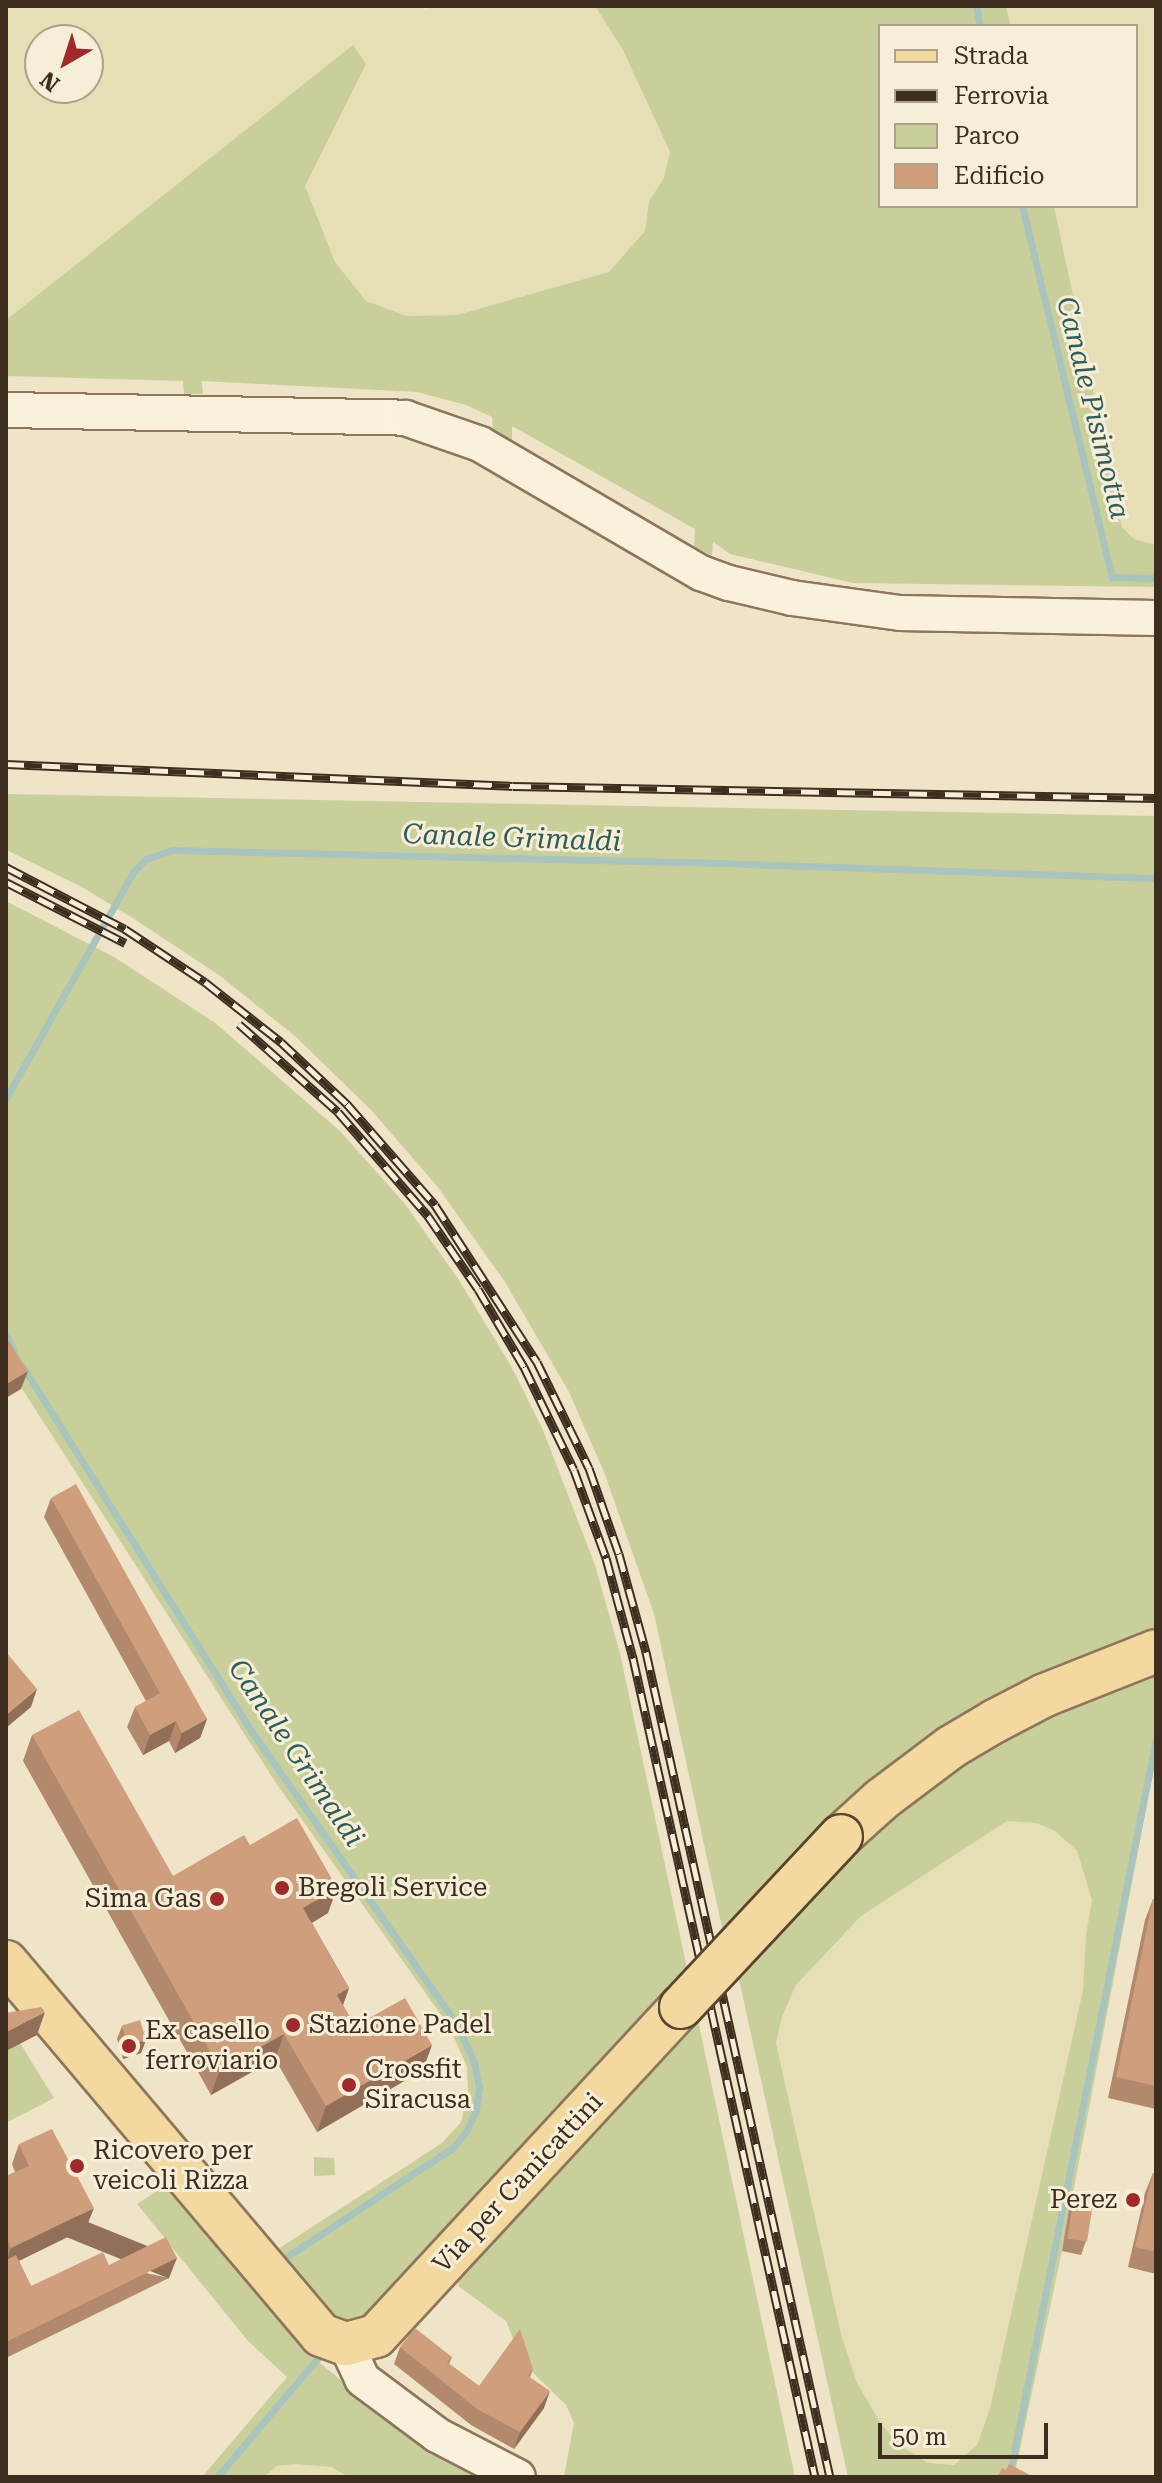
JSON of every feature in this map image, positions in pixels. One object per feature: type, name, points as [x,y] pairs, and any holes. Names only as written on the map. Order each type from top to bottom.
[{"type":"main road","name":"Via per Canicattini","points":[[346,2344],[376,2336],[841,1836],[882,1799],[951,1747],[995,1721],[1045,1695],[1151,1652]]},
{"type":"main road","points":[[6,1962],[321,2335],[346,2344]]},
{"type":"street","points":[[6,410],[405,418],[480,444],[701,573],[729,583],[792,598],[900,613],[1156,618]]},
{"type":"street","points":[[346,2344],[362,2379],[437,2435],[518,2477]]},
{"type":"shaded area","points":[[6,6],[419,6],[426,11],[433,6],[595,6],[623,50],[670,152],[664,178],[649,201],[645,231],[609,272],[457,315],[407,316],[366,301],[335,262],[305,186],[366,64],[353,46],[6,320]]},
{"type":"shaded area","points":[[1006,6],[1156,6],[1156,545],[1134,539],[1122,527],[1054,208],[1138,208],[1138,24],[1010,24]]},
{"type":"shaded area","points":[[1007,1821],[1036,1823],[1055,1831],[1077,1851],[1092,1900],[1083,1990],[990,2408],[977,2445],[954,2465],[928,2463],[901,2446],[882,2425],[857,2383],[841,2334],[776,2043],[782,2017],[796,1985],[861,1916]]},
{"type":"shaded area","points":[[277,2466],[331,2467],[349,2477],[264,2477]]},
{"type":"green space","points":[[595,6],[1006,6],[1010,24],[878,24],[878,208],[1054,208],[1122,527],[1134,539],[1156,545],[1156,587],[853,583],[730,554],[713,542],[712,556],[694,546],[695,529],[512,426],[512,442],[493,432],[492,417],[466,405],[417,392],[202,381],[203,394],[184,394],[183,381],[6,376],[6,320],[353,45],[366,64],[305,186],[335,262],[366,301],[407,316],[457,315],[609,272],[645,231],[649,201],[664,178],[670,152],[623,50]]},
{"type":"green space","points":[[6,794],[1156,816],[1156,1756],[1062,2251],[1014,2477],[848,2477],[740,1984],[723,1932],[654,1614],[604,1472],[569,1392],[505,1282],[437,1186],[371,1110],[296,1037],[219,975],[131,917],[80,886],[6,850]],"holes":[[[1148,1633],[1145,1680],[1089,1694],[1016,1728],[954,1769],[871,1834],[847,1860],[835,1812],[910,1748],[1036,1675]],[[1007,1821],[1036,1823],[1055,1831],[1077,1851],[1092,1900],[1086,1935],[1083,1990],[990,2408],[977,2445],[954,2465],[928,2463],[901,2446],[882,2425],[857,2383],[841,2334],[776,2043],[782,2017],[796,1985],[861,1916]]]},
{"type":"green space","points":[[6,901],[114,957],[214,1022],[340,1131],[405,1204],[459,1280],[511,1366],[543,1430],[595,1565],[620,1653],[795,2477],[564,2476],[574,2423],[566,2405],[523,2363],[506,2321],[458,2286],[461,2271],[689,2031],[673,1986],[592,2070],[598,2076],[367,2317],[345,2323],[327,2314],[275,2251],[442,2143],[461,2122],[468,2093],[467,2067],[449,2026],[276,1783],[6,1364]]},
{"type":"green space","points":[[20,2043],[54,2098],[6,2123],[6,2050]]},
{"type":"green space","points":[[314,2157],[334,2158],[335,2175],[314,2176]]},
{"type":"green space","points":[[166,2185],[320,2363],[400,2428],[485,2477],[349,2477],[331,2467],[295,2464],[277,2466],[264,2477],[202,2477],[287,2377],[248,2341],[137,2204]]},
{"type":"building","points":[[6,1337],[28,1371],[6,1384]]},
{"type":"building","points":[[76,1484],[207,1719],[182,1733],[176,1721],[150,1735],[135,1707],[160,1693],[51,1498]]},
{"type":"building","points":[[6,1652],[37,1689],[6,1715]]},
{"type":"building","points":[[79,1710],[173,1876],[244,1835],[250,1845],[297,1818],[337,1888],[303,1908],[349,1988],[337,1995],[355,2026],[405,1998],[432,2045],[326,2106],[284,2034],[220,2069],[32,1735]]},
{"type":"building","points":[[1153,1899],[1156,1900],[1156,2086],[1116,2077]]},
{"type":"building","points":[[41,2007],[45,2012],[6,2032],[6,2013]]},
{"type":"building","points":[[140,2020],[146,2040],[128,2046],[122,2026]]},
{"type":"building","points":[[52,2129],[94,2208],[11,2248],[6,2237],[6,2176],[29,2166],[19,2144]]},
{"type":"building","points":[[1153,2173],[1156,2174],[1156,2252],[1135,2247]]},
{"type":"building","points":[[1074,2196],[1094,2199],[1087,2242],[1067,2238]]},
{"type":"building","points":[[166,2237],[177,2258],[6,2342],[6,2260],[16,2255],[31,2286],[103,2252],[109,2265]]},
{"type":"building","points":[[415,2328],[452,2357],[447,2362],[479,2386],[520,2329],[533,2369],[528,2376],[550,2391],[520,2432],[477,2409],[400,2347]]},
{"type":"building","points":[[1009,2464],[1034,2477],[997,2477],[1002,2468],[1006,2470]]},
{"type":"waterway","name":"Canale Pisimotta","points":[[976,6],[980,24]]},
{"type":"waterway","name":"Canale Pisimotta","points":[[1022,208],[1112,577],[1156,578]]},
{"type":"waterway","name":"Canale Grimaldi","points":[[6,1098],[134,871],[146,859],[172,850],[722,863],[1156,878]]},
{"type":"waterway","name":"Canale Grimaldi","points":[[6,1335],[13,1350]]},
{"type":"waterway","name":"Canale Grimaldi","points":[[23,1367],[252,1732],[457,2025],[474,2062],[479,2088],[476,2110],[466,2132],[451,2149],[283,2259]]},
{"type":"waterway","points":[[1010,2472],[1156,1739]]},
{"type":"waterway","name":"Canale Grimaldi","points":[[217,2477],[317,2359]]},
{"type":"railway","points":[[6,764],[513,786],[1156,798]]},
{"type":"railway","points":[[6,867],[125,929],[205,982],[281,1042],[347,1104],[435,1205],[537,1362],[589,1468],[619,1554],[646,1652],[830,2477]]},
{"type":"railway","points":[[6,882],[125,943]]},
{"type":"railway","points":[[239,1024],[338,1112],[428,1216],[478,1289],[524,1367],[574,1470],[606,1558],[633,1658],[815,2477]]},
{"type":"place","name":"Bregoli Service","points":[[282,1888]]},
{"type":"place","name":"Sima Gas","points":[[217,1899]]},
{"type":"place","name":"Stazione Padel","points":[[293,2025]]},
{"type":"place","name":"Ex casello ferroviario","points":[[129,2046]]},
{"type":"place","name":"Crossfit Siracusa","points":[[349,2085]]},
{"type":"place","name":"Ricovero per veicoli Rizza","points":[[77,2166]]},
{"type":"place","name":"Perez","points":[[1133,2200]]}]
